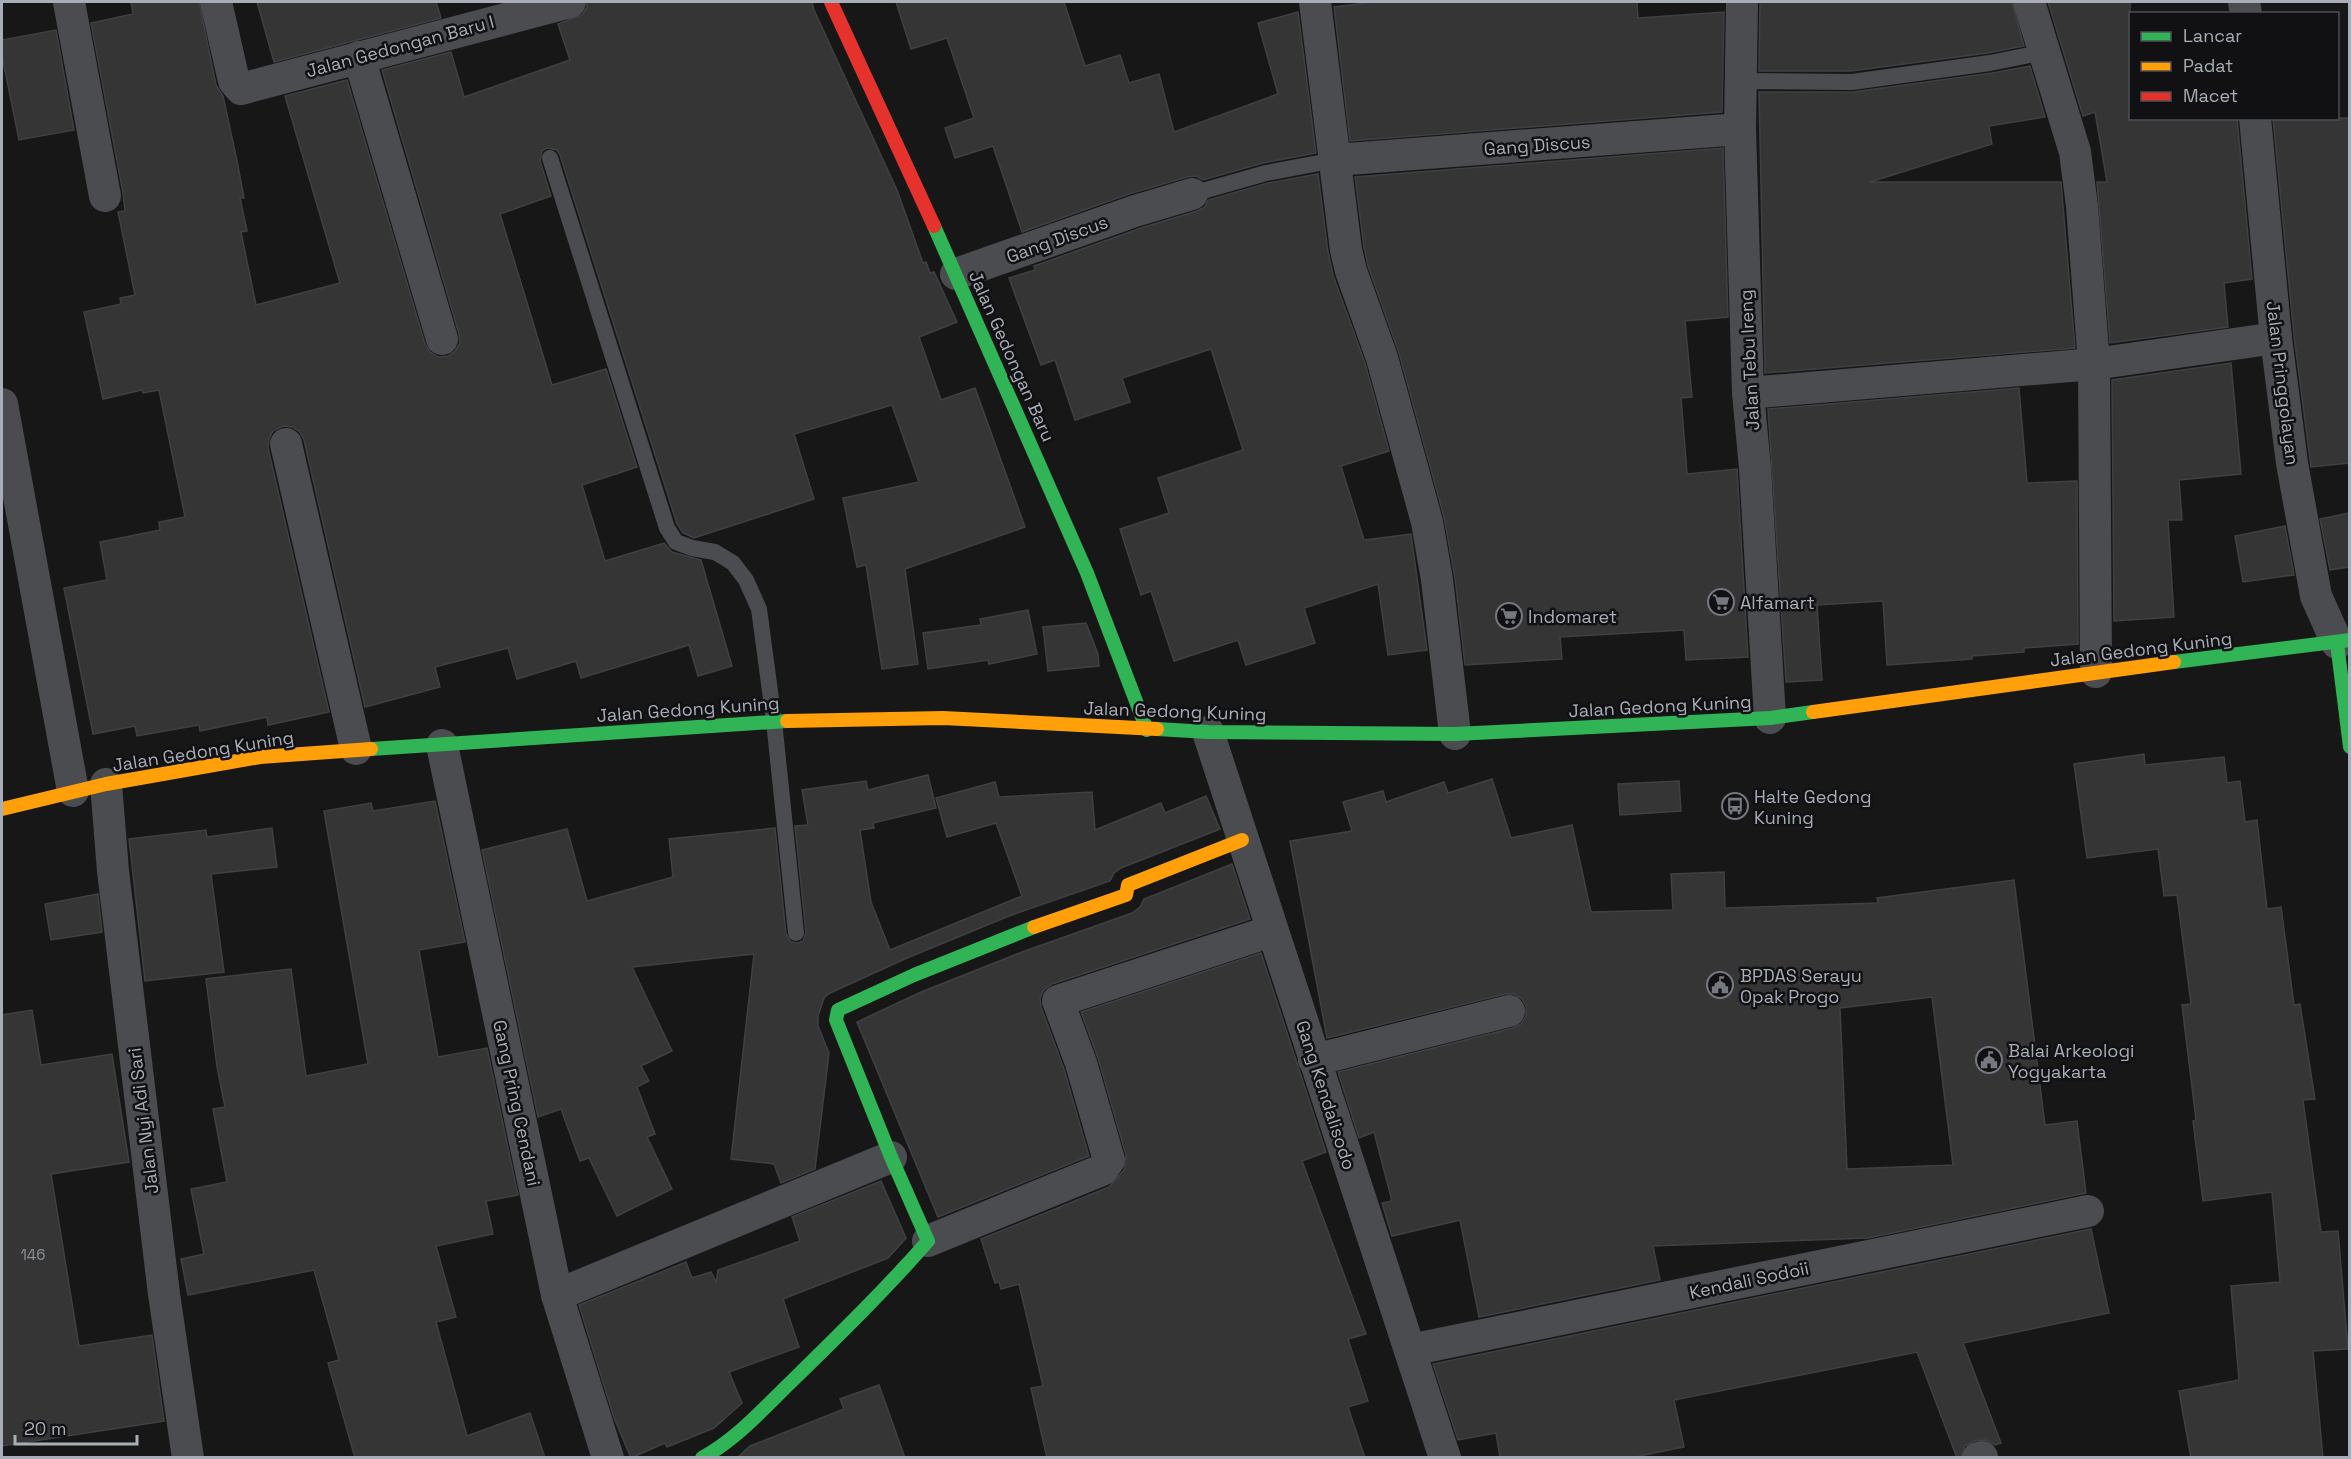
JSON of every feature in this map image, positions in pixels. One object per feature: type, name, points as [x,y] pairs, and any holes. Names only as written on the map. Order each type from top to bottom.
[{"type":"main road","name":"Jalan Gedongan Baru","points":[[831,2],[956,274],[1087,573],[1147,730]]},
{"type":"main road","name":"Jalan Gedong Kuning","points":[[2,809],[106,784],[260,757],[774,721],[943,717],[1147,730],[1455,734],[1770,718],[2096,672],[2343,642]]},
{"type":"main road","points":[[2343,642],[2349,747]]},
{"type":"main road","points":[[702,1458],[720,1448],[759,1413],[879,1296],[928,1240],[891,1157],[836,1020],[838,1010],[914,975],[1015,934],[1126,895],[1128,885],[1242,840]]},
{"type":"street","points":[[69,2],[105,196]]},
{"type":"street","name":"Jalan Gedongan Baru I","points":[[216,2],[234,81],[241,89],[570,2]]},
{"type":"street","points":[[1315,2],[1346,250],[1382,358],[1427,522],[1437,580],[1455,734]]},
{"type":"street","name":"Jalan Tebu Ireng","points":[[1742,2],[1740,129],[1748,393],[1755,468],[1770,718]]},
{"type":"street","points":[[2029,2],[2074,152],[2082,206],[2094,364],[2096,672]]},
{"type":"street","points":[[359,57],[442,339]]},
{"type":"street","name":"Jalan Pringgolayan","points":[[2255,120],[2276,338],[2292,464],[2316,596],[2343,642]]},
{"type":"street","name":"Gang Discus","points":[[1335,160],[1740,129]]},
{"type":"street","name":"Gang Discus","points":[[956,274],[1135,211],[1192,194]]},
{"type":"street","points":[[1748,393],[2094,364],[2276,338]]},
{"type":"street","points":[[2,404],[73,791]]},
{"type":"street","points":[[286,444],[356,749]]},
{"type":"street","name":"Gang Kendalisodo","points":[[1208,732],[1445,1458]]},
{"type":"street","name":"Gang Pring Cendani","points":[[442,745],[557,1295],[608,1458]]},
{"type":"street","name":"Jalan Nyi Adi Sari","points":[[106,784],[112,871],[162,1283],[188,1458]]},
{"type":"street","points":[[928,1240],[1102,1170],[1109,1160],[1081,1063],[1058,1001],[1272,931]]},
{"type":"street","points":[[1314,1060],[1509,1011]]},
{"type":"street","points":[[557,1295],[891,1157]]},
{"type":"street","name":"Kendali Sodoii","points":[[1410,1350],[2088,1211]]},
{"type":"lane","points":[[1741,81],[1852,82],[1990,63],[2045,52]]},
{"type":"lane","points":[[550,158],[667,528],[676,542],[692,548],[715,552],[733,563],[746,580],[759,609],[774,721],[796,933]]},
{"type":"lane","points":[[1192,194],[1266,173],[1335,160]]},
{"type":"building","points":[[131,2],[199,2],[216,85],[223,96],[244,198],[240,198],[247,231],[241,232],[256,305],[340,283],[285,96],[347,80],[425,344],[430,352],[438,357],[448,356],[455,351],[460,343],[459,334],[382,70],[451,52],[464,97],[570,60],[558,24],[582,15],[587,2],[812,2],[897,190],[923,263],[926,262],[930,273],[934,272],[957,322],[919,337],[941,400],[975,388],[1025,527],[905,569],[918,664],[882,669],[866,565],[857,567],[843,498],[919,482],[892,405],[794,434],[814,499],[694,538],[683,533],[677,524],[560,155],[557,150],[547,148],[542,151],[540,161],[551,196],[500,214],[552,385],[606,369],[637,467],[582,485],[605,561],[664,543],[672,552],[701,560],[732,666],[698,676],[689,645],[581,678],[576,661],[517,679],[508,648],[435,667],[440,687],[365,707],[304,440],[299,431],[283,426],[273,431],[268,448],[329,712],[268,725],[267,717],[200,731],[199,725],[137,736],[135,726],[93,734],[64,588],[107,580],[100,542],[160,530],[159,522],[185,517],[159,390],[143,393],[142,390],[103,399],[84,312],[121,304],[120,298],[135,295],[118,212],[125,211],[123,193],[91,23],[133,14]]},
{"type":"building","points":[[257,2],[436,2],[441,18],[274,62]]},
{"type":"building","points":[[896,2],[1064,2],[1085,66],[1120,55],[1129,83],[1159,74],[1174,132],[1278,94],[1258,23],[1298,12],[1316,153],[1263,163],[1203,180],[1196,176],[1187,177],[1129,194],[1022,232],[993,146],[955,158],[945,128],[974,118],[947,38],[911,49]]},
{"type":"building","points":[[1375,2],[1637,2],[1638,18],[1724,12],[1722,112],[1350,141],[1334,7]]},
{"type":"building","points":[[1760,2],[2012,2],[2024,46],[1851,71],[1759,71]]},
{"type":"building","points":[[2048,2],[2130,2],[2129,120],[2237,120],[2252,279],[2224,283],[2228,327],[2110,343],[2097,182],[2107,182],[2095,112],[2083,116]]},
{"type":"building","points":[[56,30],[74,130],[19,140],[2,56],[2,40]]},
{"type":"building","points":[[2030,66],[2045,117],[1989,126],[1992,144],[1870,182],[2061,182],[2075,348],[1765,373],[1759,92],[1853,92]]},
{"type":"building","points":[[2349,118],[2349,463],[2311,467],[2294,336],[2273,120]]},
{"type":"building","points":[[1723,148],[1728,317],[1685,321],[1692,397],[1681,398],[1687,474],[1737,469],[1748,657],[1686,660],[1684,630],[1560,637],[1562,659],[1465,665],[1455,578],[1444,517],[1399,353],[1368,266],[1355,177]]},
{"type":"building","points":[[1318,174],[1333,275],[1365,363],[1389,451],[1341,466],[1364,540],[1411,534],[1427,650],[1388,655],[1378,584],[1304,608],[1315,643],[1246,665],[1238,640],[1174,661],[1151,591],[1141,595],[1120,529],[1169,513],[1158,478],[1243,450],[1211,349],[1122,378],[1130,402],[1075,420],[1055,360],[1041,365],[1009,278],[1035,270],[1034,266],[1197,211],[1205,207],[1208,200],[1268,183]]},
{"type":"building","points":[[2231,363],[2241,474],[2179,480],[2182,520],[2168,520],[2174,617],[2114,621],[2112,380]]},
{"type":"building","points":[[2019,388],[2027,483],[2077,481],[2078,644],[2024,648],[2024,652],[1972,656],[1972,659],[1887,665],[1883,601],[1817,605],[1822,680],[1786,682],[1768,409]]},
{"type":"building","points":[[2349,513],[2349,567],[2330,570],[2320,519]]},
{"type":"building","points":[[2285,526],[2294,575],[2243,582],[2235,536]]},
{"type":"building","points":[[1028,610],[1037,654],[989,664],[988,660],[928,669],[923,633],[981,625],[980,619]]},
{"type":"building","points":[[1086,623],[1098,654],[1099,666],[1048,671],[1043,627]]},
{"type":"building","points":[[2144,754],[2145,765],[2224,757],[2227,783],[2240,781],[2245,822],[2257,820],[2267,909],[2281,907],[2294,1005],[2300,1004],[2315,1099],[2303,1100],[2321,1232],[2338,1231],[2348,1349],[2313,1351],[2323,1458],[2191,1458],[2179,1391],[2239,1380],[2231,1286],[2280,1282],[2272,1192],[2203,1201],[2182,1005],[2191,1004],[2177,895],[2164,896],[2158,849],[2087,858],[2074,764]]},
{"type":"building","points":[[928,775],[936,808],[873,823],[874,828],[860,830],[871,902],[890,950],[1022,896],[996,823],[947,837],[936,798],[995,782],[999,797],[1092,792],[1095,830],[1161,803],[1165,813],[1206,796],[1220,829],[1121,868],[1114,873],[1110,881],[1009,916],[830,993],[824,998],[818,1016],[818,1026],[829,1053],[815,1169],[781,1183],[774,1164],[731,1159],[754,954],[632,967],[672,1051],[641,1066],[649,1081],[637,1087],[655,1134],[647,1137],[672,1189],[617,1216],[589,1158],[580,1161],[561,1109],[538,1117],[482,850],[567,829],[587,901],[673,877],[669,839],[775,828],[786,934],[791,942],[798,943],[803,941],[806,933],[795,826],[808,825],[802,790],[866,781],[868,790]]},
{"type":"building","points":[[1492,779],[1511,838],[1572,825],[1591,912],[1673,910],[1671,874],[1724,872],[1725,908],[1878,903],[1877,898],[2014,880],[2045,1125],[2077,1121],[2086,1193],[1868,1238],[1653,1246],[1660,1280],[1479,1317],[1460,1220],[1392,1236],[1382,1203],[1392,1201],[1374,1132],[1359,1138],[1338,1072],[1513,1028],[1521,1024],[1526,1016],[1526,1006],[1522,999],[1514,994],[1505,994],[1327,1038],[1290,841],[1352,831],[1343,802],[1383,791],[1386,802],[1444,782],[1448,793]],"holes":[[[1932,997],[1953,1165],[1847,1169],[1840,1008]]]},
{"type":"building","points":[[1679,781],[1681,811],[1620,815],[1618,784]]},
{"type":"building","points":[[435,801],[465,942],[419,950],[438,1057],[487,1048],[518,1195],[486,1201],[493,1234],[436,1246],[456,1317],[436,1322],[467,1436],[530,1413],[545,1458],[355,1458],[328,1363],[339,1360],[314,1270],[188,1295],[181,1259],[204,1254],[191,1189],[227,1182],[213,1109],[225,1107],[217,1067],[206,979],[291,969],[306,1076],[368,1064],[324,811],[371,803],[373,811]]},
{"type":"building","points":[[272,828],[277,867],[211,874],[224,972],[145,981],[129,839],[206,830],[207,837]]},
{"type":"building","points":[[1232,864],[1250,919],[1052,984],[1044,990],[1040,998],[1041,1007],[1064,1069],[1089,1156],[938,1217],[857,1022],[921,992],[1022,952],[1132,913],[1140,907],[1144,899]]},
{"type":"building","points":[[98,894],[102,932],[51,940],[45,904]]},
{"type":"building","points":[[1261,953],[1326,1152],[1302,1161],[1366,1334],[1348,1339],[1368,1401],[1348,1407],[1365,1458],[1047,1458],[1031,1388],[1043,1386],[1019,1284],[1001,1289],[999,1282],[995,1283],[981,1239],[1109,1187],[1124,1170],[1126,1155],[1098,1058],[1081,1012]]},
{"type":"building","points":[[32,1010],[41,1065],[112,1054],[129,1162],[51,1174],[79,1346],[152,1335],[164,1421],[2,1446],[2,1015]]},
{"type":"building","points":[[881,1181],[906,1238],[888,1258],[783,1299],[799,1347],[729,1372],[742,1403],[714,1428],[667,1447],[665,1443],[631,1458],[614,1418],[579,1305],[686,1262],[692,1278],[711,1272],[716,1282],[718,1270],[800,1241],[792,1217]]},
{"type":"building","points":[[2091,1229],[2109,1313],[1963,1343],[2001,1443],[1995,1445],[1986,1440],[1974,1441],[1965,1446],[1961,1458],[1957,1458],[1917,1352],[1674,1400],[1684,1447],[1630,1458],[1500,1458],[1496,1433],[1458,1440],[1433,1364]]},
{"type":"building","points":[[879,1385],[905,1458],[737,1458],[750,1446],[844,1409],[840,1399]]},
{"type":"traffic: fast","points":[[934,226],[1087,573],[1147,730]]},
{"type":"traffic: fast","points":[[2174,662],[2350,640]]},
{"type":"traffic: fast","points":[[2337,643],[2350,747]]},
{"type":"traffic: fast","points":[[1157,729],[1208,732],[1455,734],[1770,718],[1813,712]]},
{"type":"traffic: fast","points":[[371,749],[787,721]]},
{"type":"traffic: fast","points":[[702,1458],[727,1442],[761,1412],[862,1312],[928,1241],[891,1157],[836,1020],[838,1010],[914,975],[1034,927]]},
{"type":"traffic: slow","points":[[1813,712],[2174,662]]},
{"type":"traffic: slow","points":[[787,721],[943,718],[1157,729]]},
{"type":"traffic: slow","points":[[2,809],[106,784],[260,757],[371,749]]},
{"type":"traffic: slow","points":[[1034,927],[1126,895],[1128,885],[1242,840]]},
{"type":"traffic: jam","points":[[831,2],[934,226]]},
{"type":"place","name":"Alfamart","points":[[1721,602]]},
{"type":"place","name":"Indomaret","points":[[1509,616]]},
{"type":"place","name":"Halte Gedong Kuning","points":[[1735,806]]},
{"type":"place","name":"BPDAS Serayu Opak Progo","points":[[1720,985]]},
{"type":"place","name":"Balai Arkeologi Yogyakarta","points":[[1989,1060]]}]
